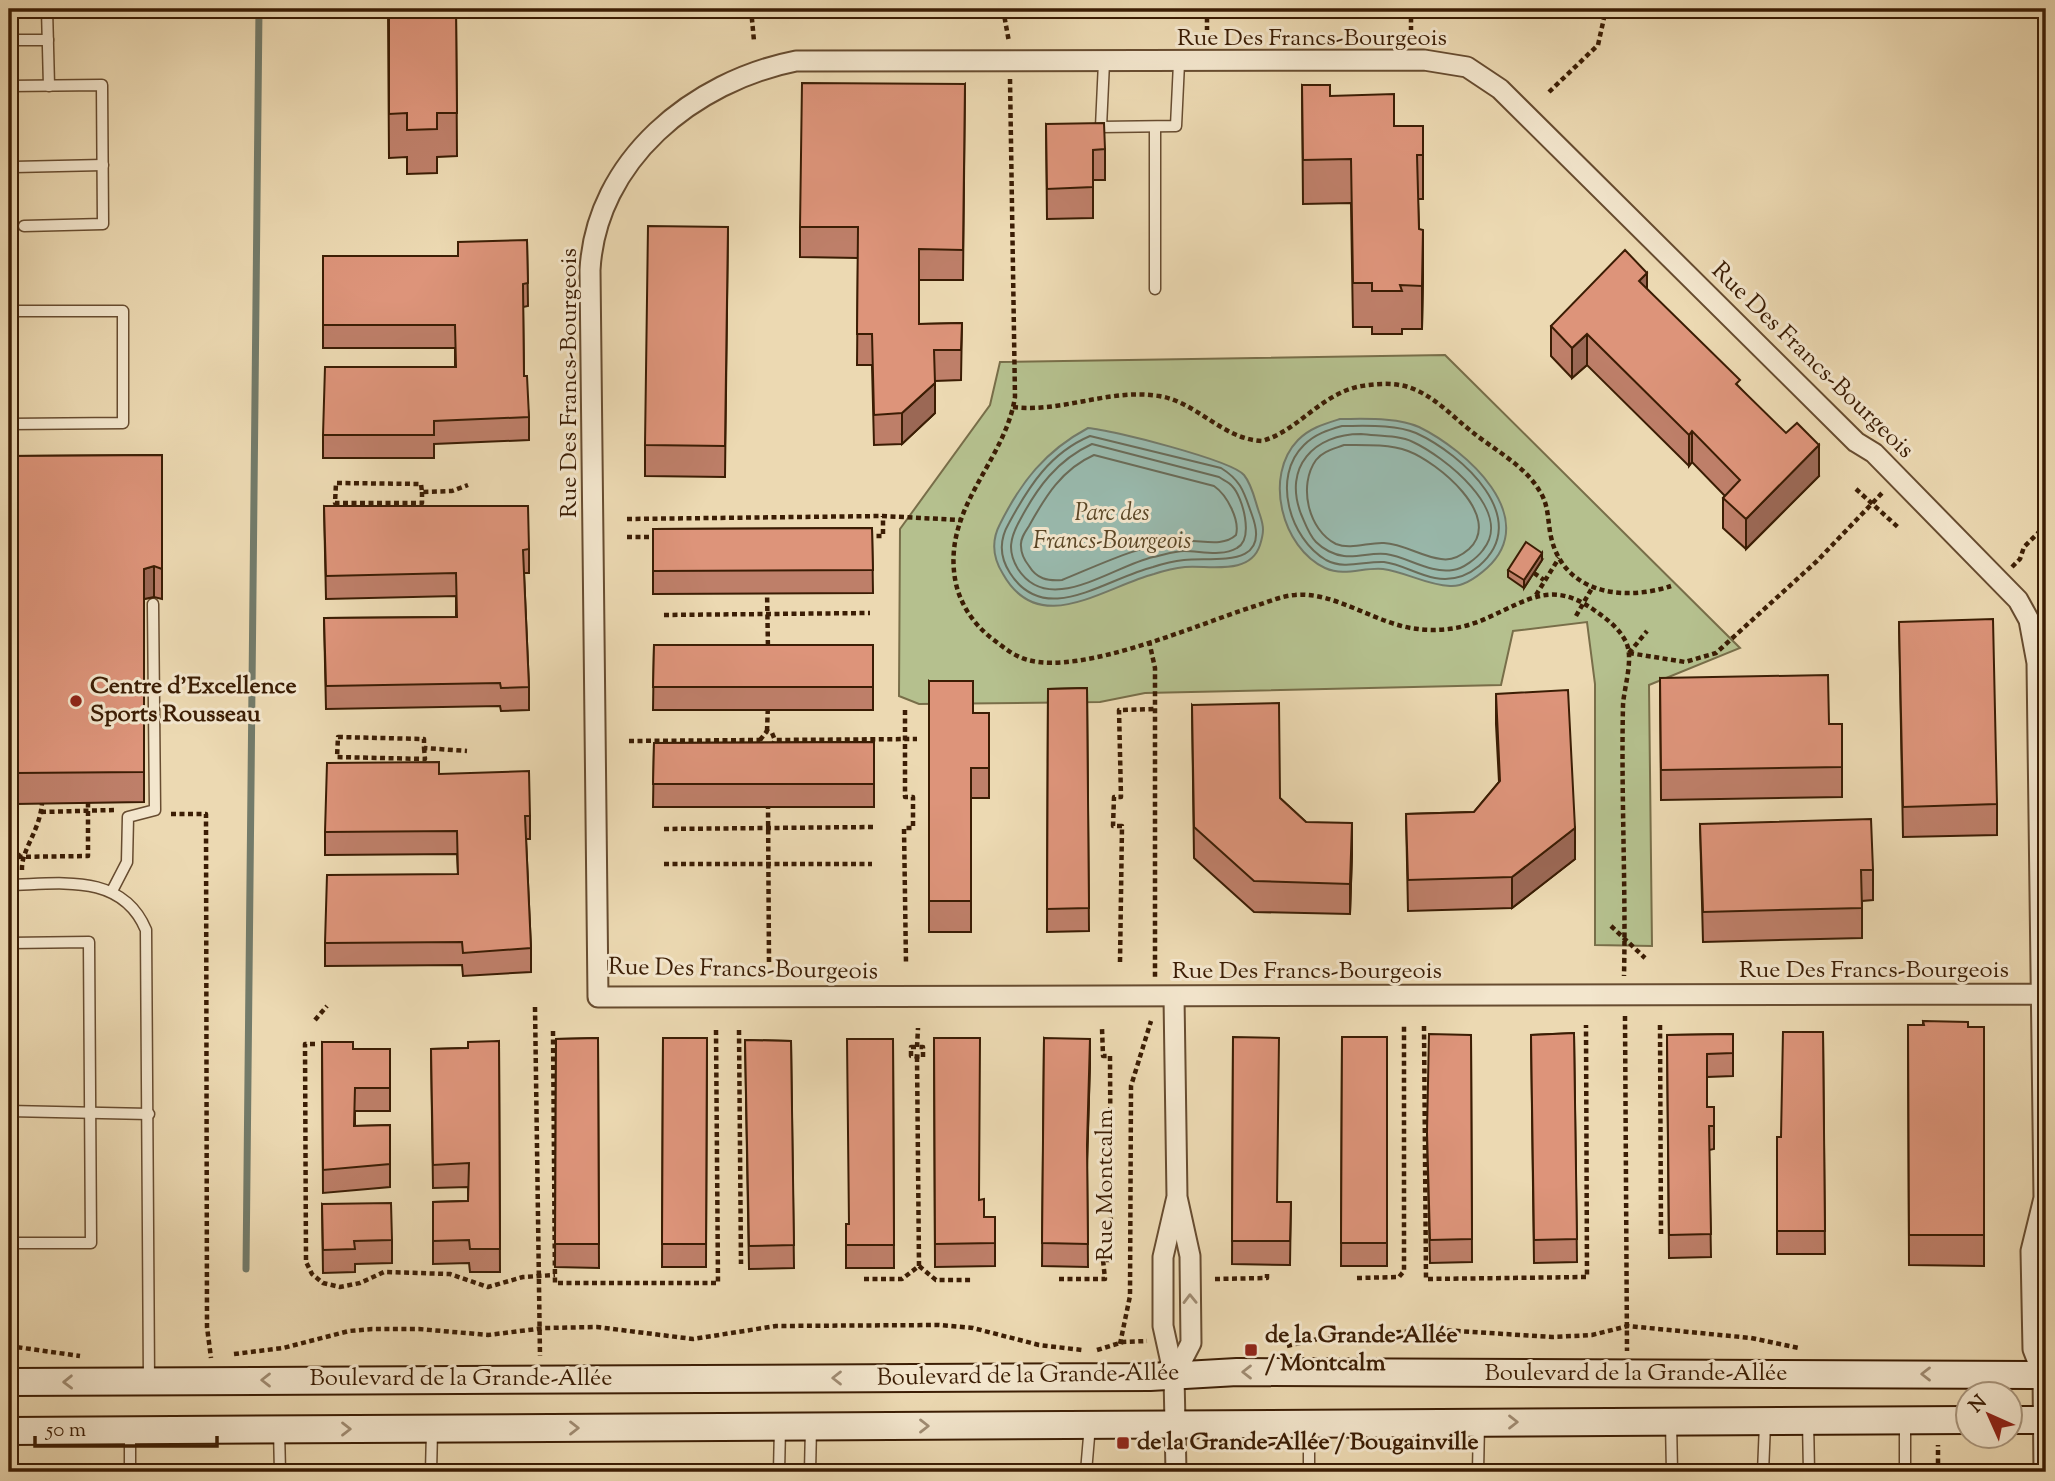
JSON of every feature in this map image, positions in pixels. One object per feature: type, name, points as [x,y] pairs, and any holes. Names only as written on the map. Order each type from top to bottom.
[{"type":"street","name":"Rue Des Francs-Bourgeois","points":[[2040,995],[598,997],[590,270],[598,224],[612,191],[633,159],[684,107],[718,86],[780,65],[818,60],[1179,63],[1441,61],[1478,72],[1500,89],[1856,442],[1874,453],[2018,600],[2029,620],[2037,663],[2043,792],[2040,995],[2045,1202],[2031,1251],[2033,1349],[2045,1373],[2044,1472]]},
{"type":"street","points":[[1174,997],[1177,1197],[1190,1256],[1191,1342],[1174,1376]]},
{"type":"street","points":[[1175,1472],[1174,1376],[1163,1326],[1163,1257],[1177,1197]]},
{"type":"street","name":"Boulevard de la Grande-Allée","points":[[9,1382],[1174,1376],[1237,1372],[2045,1373]]},
{"type":"street","name":"Boulevard de la Grande-Allée","points":[[9,1430],[1954,1420]]},
{"type":"street","points":[[2024,1420],[2045,1420]]},
{"type":"lane","points":[[47,9],[48,86]]},
{"type":"lane","points":[[9,40],[48,40]]},
{"type":"lane","points":[[1104,62],[1101,127],[1176,127],[1179,63]]},
{"type":"lane","points":[[9,86],[103,85],[103,224],[24,226]]},
{"type":"lane","points":[[1154,289],[1155,127]]},
{"type":"lane","points":[[14,167],[103,165]]},
{"type":"lane","points":[[9,311],[123,311],[123,423],[9,424]]},
{"type":"lane","points":[[112,891],[127,862],[128,817],[155,810],[153,604]]},
{"type":"lane","points":[[9,885],[92,884],[112,891],[137,914],[147,938],[149,1381]]},
{"type":"lane","points":[[9,943],[89,942],[91,1243],[9,1243]]},
{"type":"lane","points":[[9,1111],[149,1114]]},
{"type":"lane","points":[[1905,1420],[1905,1472]]},
{"type":"lane","points":[[1671,1421],[1672,1472]]},
{"type":"lane","points":[[1763,1472],[1765,1421]]},
{"type":"lane","points":[[1808,1421],[1809,1472]]},
{"type":"lane","points":[[1478,1472],[1479,1422]]},
{"type":"lane","points":[[1309,1423],[1309,1472]]},
{"type":"lane","points":[[1086,1472],[1090,1425]]},
{"type":"lane","points":[[779,1472],[780,1426]]},
{"type":"lane","points":[[810,1472],[811,1426]]},
{"type":"lane","points":[[279,1429],[280,1472]]},
{"type":"lane","points":[[431,1472],[432,1429]]},
{"type":"lane","points":[[130,1430],[130,1472]]},
{"type":"path","points":[[751,9],[754,41]]},
{"type":"path","points":[[1003,9],[1009,43]]},
{"type":"path","points":[[1207,9],[1207,30]]},
{"type":"path","points":[[1411,9],[1411,30]]},
{"type":"path","points":[[1549,92],[1598,45],[1606,9]]},
{"type":"path","points":[[1010,76],[1013,407],[960,520],[953,555],[957,587],[970,616],[1000,649],[1027,660],[1052,663],[1080,660],[1149,641],[1296,594],[1325,599],[1390,624],[1433,630],[1475,623],[1535,596],[1561,595],[1585,603],[1619,632],[1629,653],[1623,706],[1623,980]]},
{"type":"path","points":[[1013,407],[1038,408],[1126,394],[1159,396],[1182,402],[1238,436],[1262,441],[1346,390],[1367,385],[1404,385],[1445,407],[1530,478],[1546,504],[1552,540],[1559,558],[1592,588],[1604,593],[1625,595],[1649,593],[1671,586]]},
{"type":"path","points":[[336,483],[421,484],[422,492],[422,503],[335,503],[336,483]]},
{"type":"path","points":[[422,492],[452,491],[468,485]]},
{"type":"path","points":[[1856,489],[1900,529]]},
{"type":"path","points":[[1629,653],[1685,662],[1716,653],[1817,561],[1886,490]]},
{"type":"path","points":[[627,519],[883,516],[960,520]]},
{"type":"path","points":[[856,536],[883,536],[883,516]]},
{"type":"path","points":[[2020,559],[2024,547],[2046,526]]},
{"type":"path","points":[[627,537],[667,537]]},
{"type":"path","points":[[1535,596],[1559,558]]},
{"type":"path","points":[[1534,573],[1544,580]]},
{"type":"path","points":[[767,585],[768,663]]},
{"type":"path","points":[[1576,616],[1592,588]]},
{"type":"path","points":[[664,615],[870,613]]},
{"type":"path","points":[[1629,653],[1647,631]]},
{"type":"path","points":[[1149,641],[1155,661],[1154,962]]},
{"type":"path","points":[[755,650],[780,650]]},
{"type":"path","points":[[760,740],[767,732],[768,701]]},
{"type":"path","points":[[1120,962],[1122,826],[1113,826],[1114,797],[1121,797],[1119,710],[1155,709]]},
{"type":"path","points":[[905,710],[905,797],[913,797],[913,828],[904,828],[906,963]]},
{"type":"path","points":[[767,732],[774,734],[775,740]]},
{"type":"path","points":[[338,737],[424,739],[424,748],[425,759],[337,757],[338,737]]},
{"type":"path","points":[[629,741],[760,740],[768,747],[775,740],[917,739]]},
{"type":"path","points":[[424,748],[467,751]]},
{"type":"path","points":[[768,800],[769,964]]},
{"type":"path","points":[[22,857],[32,842],[42,803]]},
{"type":"path","points":[[9,857],[88,856],[88,803]]},
{"type":"path","points":[[41,811],[117,810],[128,817]]},
{"type":"path","points":[[165,814],[205,814],[207,1327],[211,1359]]},
{"type":"path","points":[[664,829],[873,827]]},
{"type":"path","points":[[9,848],[22,857]]},
{"type":"path","points":[[664,864],[872,864]]},
{"type":"path","points":[[1611,926],[1645,958]]},
{"type":"path","points":[[315,1020],[327,1006]]},
{"type":"path","points":[[535,1007],[537,1277],[541,1378]]},
{"type":"path","points":[[1625,1012],[1627,1357]]},
{"type":"path","points":[[1424,1026],[1426,1279],[1587,1277],[1586,1025]]},
{"type":"path","points":[[1660,1025],[1661,1237]]},
{"type":"path","points":[[1357,1278],[1399,1278],[1404,1271],[1404,1026]]},
{"type":"path","name":"Rue Montcalm","points":[[1120,1344],[1130,1296],[1131,1086],[1149,1027]]},
{"type":"path","points":[[918,1028],[917,1047],[923,1047],[923,1057],[917,1056],[919,1266],[936,1280],[972,1280]]},
{"type":"path","points":[[1059,1279],[1105,1279],[1103,1260],[1111,1260],[1110,1056],[1103,1056],[1102,1028]]},
{"type":"path","points":[[553,1031],[555,1283],[718,1283],[716,1030]]},
{"type":"path","points":[[739,1030],[741,1264]]},
{"type":"path","points":[[315,1044],[305,1044],[306,1262],[312,1274],[323,1283],[340,1287],[360,1283],[384,1272],[450,1274],[488,1287],[555,1275]]},
{"type":"path","points":[[864,1279],[902,1279],[919,1266]]},
{"type":"path","points":[[1214,1279],[1267,1278],[1267,1271]]},
{"type":"path","name":"Boulevard de la Grande-Allée","points":[[200,1361],[283,1348],[349,1331],[419,1329],[488,1335],[538,1329],[606,1328],[693,1339],[776,1326],[939,1325],[972,1328],[1058,1348],[1097,1350],[1149,1341]]},
{"type":"path","name":"Boulevard de la Grande-Allée","points":[[1281,1348],[1336,1335],[1442,1330],[1552,1337],[1592,1335],[1628,1326],[1740,1336],[1807,1350]]},
{"type":"path","points":[[9,1346],[67,1352],[87,1359]]},
{"type":"path","points":[[1938,1472],[1938,1446],[1943,1438]]},
{"type":"green space","name":"Parc des Francs-Bourgeois","points":[[1445,355],[1740,648],[1649,685],[1652,946],[1595,945],[1595,684],[1587,622],[1513,631],[1501,685],[1145,693],[1100,702],[919,704],[899,696],[900,529],[990,405],[1000,362]]},
{"type":"water","points":[[1340,419],[1381,419],[1411,424],[1438,438],[1476,468],[1502,507],[1506,528],[1502,548],[1487,568],[1465,583],[1450,586],[1383,569],[1332,571],[1310,558],[1288,528],[1282,510],[1281,472],[1287,455],[1298,440],[1312,429]]},
{"type":"water","points":[[1088,428],[1195,454],[1244,475],[1252,489],[1263,526],[1260,545],[1255,555],[1238,565],[1228,567],[1185,567],[1165,571],[1072,603],[1053,606],[1034,603],[1018,593],[997,562],[994,543],[997,530],[1036,469],[1059,447]]},
{"type":"building","points":[[389,9],[456,9],[457,113],[437,113],[437,129],[407,130],[407,113],[389,114]]},
{"type":"building","points":[[802,83],[965,84],[963,250],[919,249],[919,324],[962,323],[961,350],[934,350],[935,383],[902,413],[874,415],[872,334],[857,334],[858,227],[800,227]]},
{"type":"building","points":[[1302,85],[1330,85],[1330,96],[1394,94],[1394,126],[1423,126],[1423,155],[1417,155],[1419,229],[1423,230],[1422,286],[1400,285],[1402,291],[1372,291],[1372,283],[1353,283],[1351,159],[1303,160]]},
{"type":"building","points":[[1104,123],[1105,149],[1093,150],[1093,187],[1047,189],[1046,124]]},
{"type":"building","points":[[648,226],[728,227],[725,446],[645,445]]},
{"type":"building","points":[[527,240],[528,283],[523,284],[524,376],[527,376],[529,417],[434,421],[434,435],[323,435],[325,367],[456,367],[455,325],[323,325],[323,256],[458,256],[458,242]]},
{"type":"building","points":[[1625,250],[1647,273],[1639,281],[1740,380],[1736,384],[1786,433],[1797,423],[1819,445],[1746,519],[1723,498],[1740,480],[1692,431],[1689,435],[1587,334],[1572,348],[1551,326]]},
{"type":"building","name":"Centre d'Excellence Sports Rousseau","points":[[162,455],[162,569],[154,566],[144,569],[144,772],[15,773],[9,792],[9,456]]},
{"type":"building","points":[[324,506],[528,506],[529,549],[523,550],[529,687],[501,688],[500,683],[326,686],[324,618],[457,617],[456,573],[326,576]]},
{"type":"building","points":[[872,528],[873,570],[653,571],[653,529]]},
{"type":"building","points":[[1526,542],[1542,553],[1524,580],[1508,570]]},
{"type":"building","points":[[1993,619],[1997,804],[1903,807],[1899,622]]},
{"type":"building","points":[[654,645],[873,645],[873,687],[653,687]]},
{"type":"building","points":[[1828,675],[1829,724],[1842,724],[1842,767],[1661,770],[1660,678]]},
{"type":"building","points":[[929,681],[973,681],[973,713],[989,713],[989,768],[971,768],[971,901],[929,901]]},
{"type":"building","points":[[1087,688],[1089,908],[1047,909],[1048,689]]},
{"type":"building","points":[[1568,690],[1575,828],[1512,877],[1408,880],[1406,814],[1474,812],[1500,781],[1496,694]]},
{"type":"building","points":[[1279,703],[1280,798],[1306,822],[1352,823],[1350,884],[1254,881],[1194,827],[1192,705]]},
{"type":"building","points":[[874,742],[874,784],[653,784],[654,743]]},
{"type":"building","points":[[439,762],[439,774],[529,771],[530,816],[525,816],[531,948],[463,953],[462,942],[325,943],[327,875],[458,874],[457,831],[325,832],[327,763]]},
{"type":"building","points":[[1871,819],[1873,870],[1861,870],[1862,908],[1703,912],[1700,824]]},
{"type":"building","points":[[1923,1021],[1968,1022],[1968,1027],[1984,1027],[1984,1235],[1909,1235],[1908,1025],[1924,1025]]},
{"type":"building","points":[[1783,1032],[1823,1032],[1825,1231],[1777,1231],[1777,1137],[1781,1137]]},
{"type":"building","points":[[1574,1033],[1577,1239],[1534,1240],[1531,1035]]},
{"type":"building","points":[[1429,1034],[1471,1035],[1472,1239],[1430,1240],[1427,1132]]},
{"type":"building","points":[[1733,1034],[1733,1053],[1707,1054],[1707,1107],[1714,1107],[1714,1126],[1709,1126],[1711,1234],[1669,1235],[1667,1035]]},
{"type":"building","points":[[1233,1037],[1279,1038],[1277,1202],[1291,1202],[1290,1241],[1232,1241]]},
{"type":"building","points":[[1342,1037],[1387,1037],[1387,1243],[1341,1243]]},
{"type":"building","points":[[598,1038],[599,1244],[555,1244],[556,1039]]},
{"type":"building","points":[[663,1038],[707,1038],[706,1244],[662,1244]]},
{"type":"building","points":[[934,1038],[980,1038],[979,1200],[984,1199],[984,1217],[995,1217],[995,1243],[935,1244]]},
{"type":"building","points":[[1044,1038],[1090,1039],[1088,1244],[1042,1243]]},
{"type":"building","points":[[847,1039],[893,1039],[894,1245],[846,1245],[846,1224],[849,1224]]},
{"type":"building","points":[[745,1040],[791,1041],[794,1245],[749,1246]]},
{"type":"building","points":[[499,1041],[500,1249],[470,1249],[469,1240],[433,1241],[433,1202],[468,1201],[469,1163],[433,1165],[431,1049],[468,1048],[468,1042]]},
{"type":"building","points":[[322,1042],[353,1042],[353,1049],[390,1049],[390,1088],[355,1088],[354,1126],[390,1125],[390,1164],[323,1170]]},
{"type":"building","points":[[391,1203],[392,1240],[354,1241],[355,1249],[323,1250],[322,1204]]},
{"type":"waterway","points":[[246,1269],[259,9]]},
{"type":"place","name":"Centre d'Excellence Sports Rousseau","points":[[76,701]]},
{"type":"place","name":"de la Grande-Allée / Montcalm","points":[[1251,1350]]},
{"type":"place","name":"de la Grande-Allée / Bougainville","points":[[1123,1443]]}]
